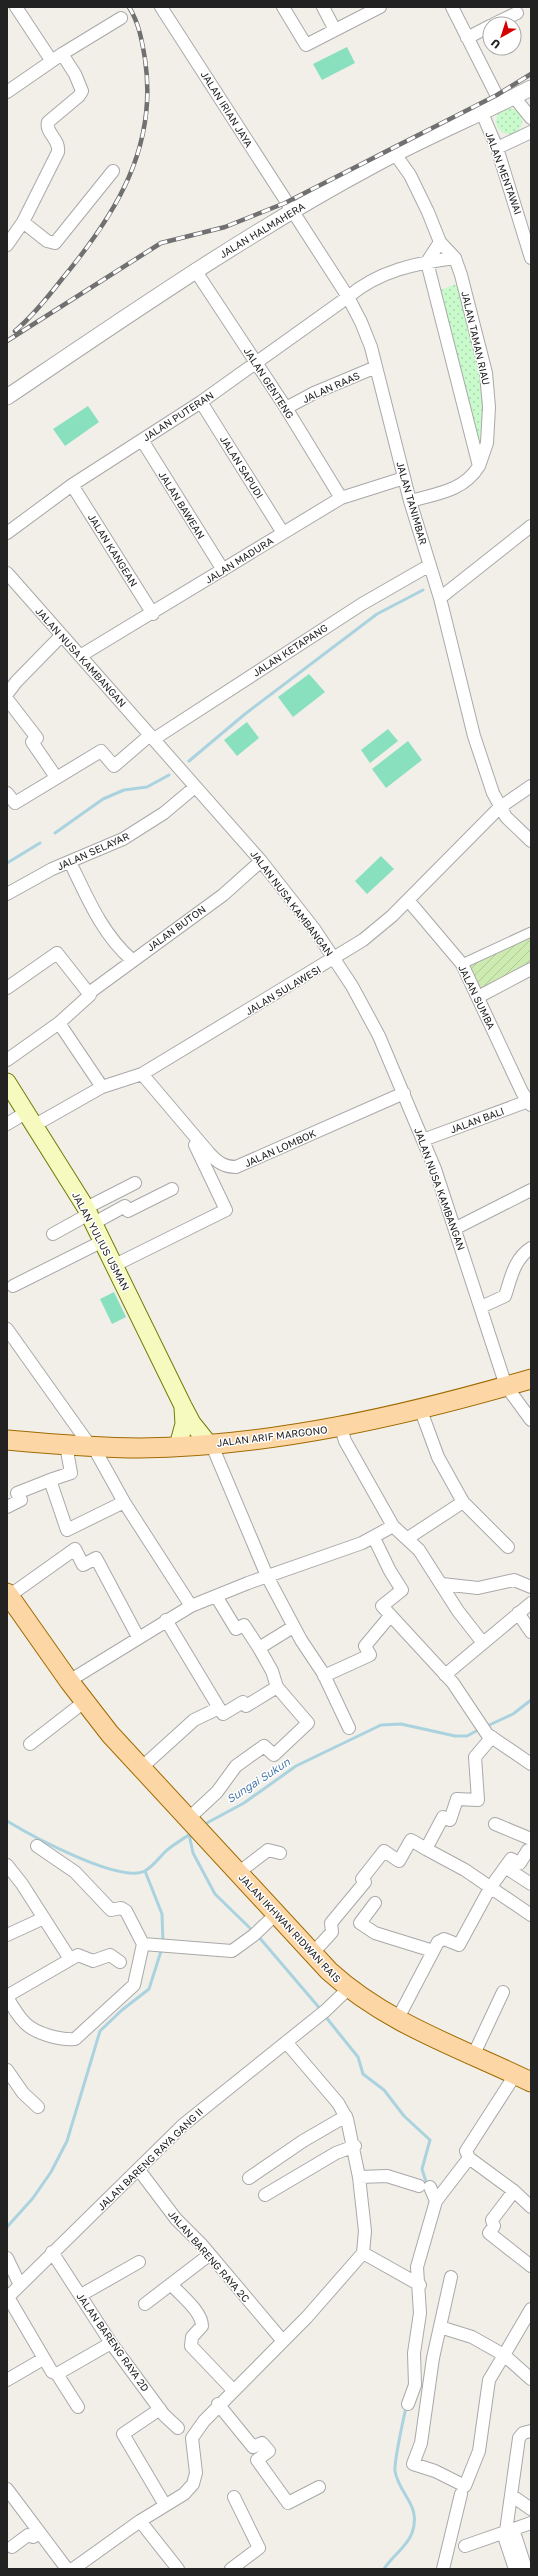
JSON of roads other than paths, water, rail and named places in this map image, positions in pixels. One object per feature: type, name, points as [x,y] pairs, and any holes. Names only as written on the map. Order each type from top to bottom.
[{"type":"main road","name":"JALAN YULIUS USMAN","points":[[7,1082],[31,1118],[89,1215],[115,1265],[183,1406],[210,1443]]},
{"type":"main road","name":"JALAN ARIF MARGONO","points":[[7,1440],[92,1447],[178,1446],[210,1443],[341,1427],[531,1379]]},
{"type":"main road","name":"JALAN YULIUS USMAN","points":[[178,1446],[184,1424],[183,1406]]},
{"type":"main road","name":"JALAN IKHWAN RIDWAN RAIS","points":[[8,1594],[84,1702],[141,1768],[190,1819],[275,1915],[348,1989],[398,2020],[523,2079]]},
{"type":"street","points":[[16,7],[51,60]]},
{"type":"street","name":"JALAN IRIAN JAYA","points":[[161,7],[291,212]]},
{"type":"street","points":[[283,7],[306,45],[380,7]]},
{"type":"street","points":[[323,7],[335,30]]},
{"type":"street","points":[[452,7],[467,38],[508,100],[531,118]]},
{"type":"street","points":[[511,16],[517,13]]},
{"type":"street","points":[[7,92],[34,76],[51,60],[121,18]]},
{"type":"street","points":[[467,38],[482,30]]},
{"type":"street","points":[[7,245],[23,222],[58,152],[57,141],[49,130],[48,122],[79,96],[82,91],[76,74],[62,54]]},
{"type":"street","name":"JALAN HALMAHERA","points":[[7,397],[195,270],[291,212],[395,154],[531,88]]},
{"type":"street","name":"JALAN MENTAWAI","points":[[482,113],[497,148],[531,258]]},
{"type":"street","points":[[497,148],[531,132]]},
{"type":"street","name":"JALAN TAMAN RIAU","points":[[395,154],[413,181],[440,242],[455,258],[486,373],[489,420],[487,443],[479,466],[473,477],[463,484],[410,501]]},
{"type":"street","points":[[23,222],[47,241],[55,243],[113,171]]},
{"type":"street","name":"JALAN TANIMBAR","points":[[291,212],[348,297],[361,322],[376,367],[410,501],[440,598],[474,736],[499,808]]},
{"type":"street","points":[[440,242],[427,262],[479,466]]},
{"type":"street","points":[[427,262],[455,258]]},
{"type":"street","name":"JALAN PUTERAN","points":[[7,533],[72,485],[201,402],[364,284],[381,275],[427,262]]},
{"type":"street","name":"JALAN GENTENG","points":[[195,270],[286,408],[341,498]]},
{"type":"street","name":"JALAN RAAS","points":[[286,408],[314,393],[376,367]]},
{"type":"street","name":"JALAN SAPUDI","points":[[201,402],[283,533]]},
{"type":"street","name":"JALAN BAWEAN","points":[[142,440],[223,570]]},
{"type":"street","name":"JALAN MADURA","points":[[80,656],[153,614],[341,498],[404,478]]},
{"type":"street","name":"JALAN KANGEAN","points":[[72,485],[153,614]]},
{"type":"street","points":[[440,598],[531,526]]},
{"type":"street","name":"JALAN KETAPANG","points":[[56,777],[101,751],[114,766],[152,737],[362,604],[430,565]]},
{"type":"street","name":"JALAN NUSA KAMBANGAN","points":[[7,573],[261,861],[315,930],[335,959],[376,1030],[404,1093],[456,1228],[506,1386],[531,1420]]},
{"type":"street","points":[[8,797],[15,803],[56,777],[32,742],[37,738],[7,700],[16,682],[61,636]]},
{"type":"street","name":"JALAN SULAWESI","points":[[7,1124],[31,1118],[102,1087],[142,1074],[335,959],[363,940],[408,900],[499,808],[531,786]]},
{"type":"street","name":"JALAN SELAYAR","points":[[7,894],[52,869],[123,839],[164,813],[195,787]]},
{"type":"street","points":[[499,808],[531,841]]},
{"type":"street","name":"JALAN BUTON","points":[[59,1023],[90,998],[89,993],[132,960],[223,895],[261,861]]},
{"type":"street","points":[[70,862],[98,918],[114,942],[132,960]]},
{"type":"street","name":"JALAN SUMBA","points":[[408,900],[462,964],[530,1102]]},
{"type":"street","points":[[462,964],[531,932]]},
{"type":"street","points":[[7,988],[57,953],[89,993]]},
{"type":"street","points":[[478,997],[531,969]]},
{"type":"street","points":[[7,1060],[59,1023],[102,1087]]},
{"type":"street","points":[[115,1265],[226,1210],[212,1165],[183,1123],[142,1074]]},
{"type":"street","name":"JALAN LOMBOK","points":[[212,1165],[236,1167],[404,1093]]},
{"type":"street","name":"JALAN BALI","points":[[423,1140],[530,1102]]},
{"type":"street","points":[[53,1234],[89,1215],[134,1183]]},
{"type":"street","points":[[89,1215],[125,1206],[128,1211],[172,1189]]},
{"type":"street","points":[[456,1228],[531,1190]]},
{"type":"street","points":[[13,1286],[103,1241]]},
{"type":"street","points":[[481,1307],[505,1296],[514,1268],[522,1254],[531,1248]]},
{"type":"street","points":[[7,1329],[92,1447],[124,1502],[191,1606]]},
{"type":"street","points":[[420,1408],[438,1457],[463,1502],[508,1547]]},
{"type":"street","points":[[341,1427],[352,1453],[393,1526],[408,1538],[442,1584],[458,1611],[483,1643]]},
{"type":"street","points":[[210,1443],[267,1576],[293,1627],[324,1676],[349,1728]]},
{"type":"street","points":[[7,1507],[21,1500],[17,1492],[71,1473],[66,1445]]},
{"type":"street","points":[[50,1480],[67,1530],[124,1502]]},
{"type":"street","points":[[408,1538],[463,1502]]},
{"type":"street","points":[[68,1681],[191,1606],[267,1576],[374,1538],[393,1526]]},
{"type":"street","points":[[374,1538],[390,1571],[402,1590],[382,1606],[445,1675],[489,1736],[531,1764]]},
{"type":"street","points":[[8,1594],[74,1549],[83,1565],[96,1558],[138,1637]]},
{"type":"street","points":[[442,1584],[478,1588],[514,1580],[531,1587]]},
{"type":"street","points":[[190,1819],[217,1792],[236,1766],[264,1746],[274,1755],[308,1723],[277,1687],[272,1671],[244,1625],[236,1629],[216,1596]]},
{"type":"street","points":[[445,1675],[531,1603]]},
{"type":"street","points":[[518,1613],[531,1632]]},
{"type":"street","points":[[324,1676],[370,1655],[364,1646],[390,1616]]},
{"type":"street","points":[[166,1620],[223,1714],[243,1702],[246,1706],[277,1687]]},
{"type":"street","points":[[259,1648],[293,1627]]},
{"type":"street","points":[[30,1744],[84,1702]]},
{"type":"street","points":[[141,1768],[194,1720],[219,1708]]},
{"type":"street","points":[[426,1850],[443,1817],[450,1820],[457,1800],[478,1800],[475,1757],[489,1736]]},
{"type":"street","points":[[495,1824],[531,1839]]},
{"type":"street","points":[[312,1954],[332,1932],[331,1923],[365,1882],[362,1879],[384,1851],[399,1861],[411,1840],[426,1850],[465,1870],[531,1915]]},
{"type":"street","points":[[37,1846],[75,1872],[111,1910],[121,1908],[126,1911],[143,1944],[134,1985],[75,2039],[62,2039],[30,2027],[24,2022],[7,1997],[78,1955],[93,1961],[110,1955],[120,1962]]},
{"type":"street","points":[[237,1872],[268,1850],[280,1853]]},
{"type":"street","points":[[398,2020],[434,1947],[444,1939],[459,1945],[490,1888],[505,1867],[512,1858],[520,1863],[528,1850],[531,1852]]},
{"type":"street","points":[[7,1865],[22,1884],[70,1959]]},
{"type":"street","points":[[505,1867],[531,1884]]},
{"type":"street","points":[[375,1903],[360,1923],[375,1933],[434,1947]]},
{"type":"street","points":[[143,1944],[232,1951],[256,1934],[275,1915]]},
{"type":"street","points":[[7,1935],[44,1918]]},
{"type":"street","name":"JALAN BARENG RAYA GANG II","points":[[8,2297],[52,2252],[139,2170],[183,2125],[323,2013],[348,1989]]},
{"type":"street","points":[[473,2056],[503,1992]]},
{"type":"street","points":[[7,2490],[65,2568],[184,2494],[193,2484],[196,2474],[192,2438],[218,2404],[329,2294],[363,2253],[366,2231],[355,2146],[346,2116],[338,2103],[286,2042]]},
{"type":"street","points":[[7,2070],[22,2093],[38,2108]]},
{"type":"street","points":[[523,2079],[466,2151],[469,2158],[514,2191],[531,2207]]},
{"type":"street","points":[[249,2178],[303,2141],[346,2116]]},
{"type":"street","points":[[264,2195],[331,2156],[355,2146]]},
{"type":"street","points":[[408,2404],[415,2385],[414,2353],[418,2334],[417,2267],[436,2201],[469,2158]]},
{"type":"street","name":"JALAN BARENG RAYA 2C","points":[[139,2170],[176,2219],[210,2255],[282,2340]]},
{"type":"street","points":[[359,2177],[387,2176],[424,2186],[436,2201]]},
{"type":"street","points":[[514,2191],[492,2220],[494,2226],[488,2233],[531,2266]]},
{"type":"street","name":"JALAN BARENG RAYA 2D","points":[[52,2252],[111,2343],[160,2409],[178,2428]]},
{"type":"street","points":[[363,2253],[417,2284]]},
{"type":"street","points":[[145,2304],[210,2255]]},
{"type":"street","points":[[7,2258],[20,2285]]},
{"type":"street","points":[[81,2295],[138,2262]]},
{"type":"street","points":[[451,2277],[432,2358],[421,2443],[413,2464],[435,2471],[465,2486],[479,2451],[489,2380],[531,2309]]},
{"type":"street","points":[[171,2284],[196,2312],[202,2322],[202,2326],[192,2337],[191,2346],[233,2390]]},
{"type":"street","points":[[8,2297],[43,2359],[52,2372],[57,2374],[78,2408]]},
{"type":"street","points":[[440,2327],[472,2337],[504,2355],[531,2379]]},
{"type":"street","points":[[57,2374],[111,2343]]},
{"type":"street","points":[[7,2380],[43,2359]]},
{"type":"street","points":[[218,2404],[253,2447],[262,2443],[269,2451],[257,2460],[288,2503],[318,2488]]},
{"type":"street","points":[[160,2409],[123,2434],[165,2505]]},
{"type":"street","points":[[515,2569],[507,2531],[511,2495],[519,2438],[523,2433],[531,2431]]},
{"type":"street","points":[[443,2569],[461,2494]]},
{"type":"street","points":[[511,2495],[531,2509]]},
{"type":"street","points":[[231,2569],[259,2548],[234,2497]]},
{"type":"street","points":[[140,2521],[178,2569]]},
{"type":"street","points":[[465,2546],[531,2523]]},
{"type":"street","points":[[507,2531],[526,2569]]},
{"type":"street","points":[[12,2547],[28,2535],[33,2537],[39,2532]]},
{"type":"waterway","points":[[189,761],[245,714],[377,614],[423,590]]},
{"type":"waterway","points":[[55,833],[103,799],[124,790],[147,787],[169,775]]},
{"type":"waterway","points":[[7,863],[40,843]]},
{"type":"waterway","name":"Sungai Sukun","points":[[485,1727],[513,1714],[531,1700]]},
{"type":"waterway","name":"Sungai Sukun","points":[[203,1825],[244,1803],[296,1766],[381,1725],[401,1724],[455,1736],[467,1736],[480,1729]]},
{"type":"waterway","name":"Sungai Sukun","points":[[7,1821],[35,1837],[96,1865],[116,1871],[133,1873],[145,1871],[168,1849],[190,1834]]},
{"type":"waterway","points":[[189,1834],[193,1853],[215,1894],[254,1932]]},
{"type":"waterway","points":[[145,1871],[162,1914],[163,1942]]},
{"type":"waterway","points":[[258,1936],[322,2011]]},
{"type":"waterway","points":[[7,2227],[33,2198],[51,2172],[67,2141],[100,2031],[122,2010],[149,1989],[162,1948]]},
{"type":"waterway","points":[[325,2016],[358,2057],[363,2074],[384,2090],[404,2116],[430,2140],[422,2169],[427,2185]]},
{"type":"waterway","points":[[384,2569],[407,2543],[412,2533],[414,2523],[412,2507],[397,2479],[395,2471],[407,2405]]},
{"type":"railway","points":[[15,331],[46,299],[100,230],[129,178],[139,150],[145,121],[147,91],[145,59],[138,26],[129,7]]},
{"type":"railway","points":[[7,341],[161,243],[225,227],[285,203],[497,95],[531,74]]}]
